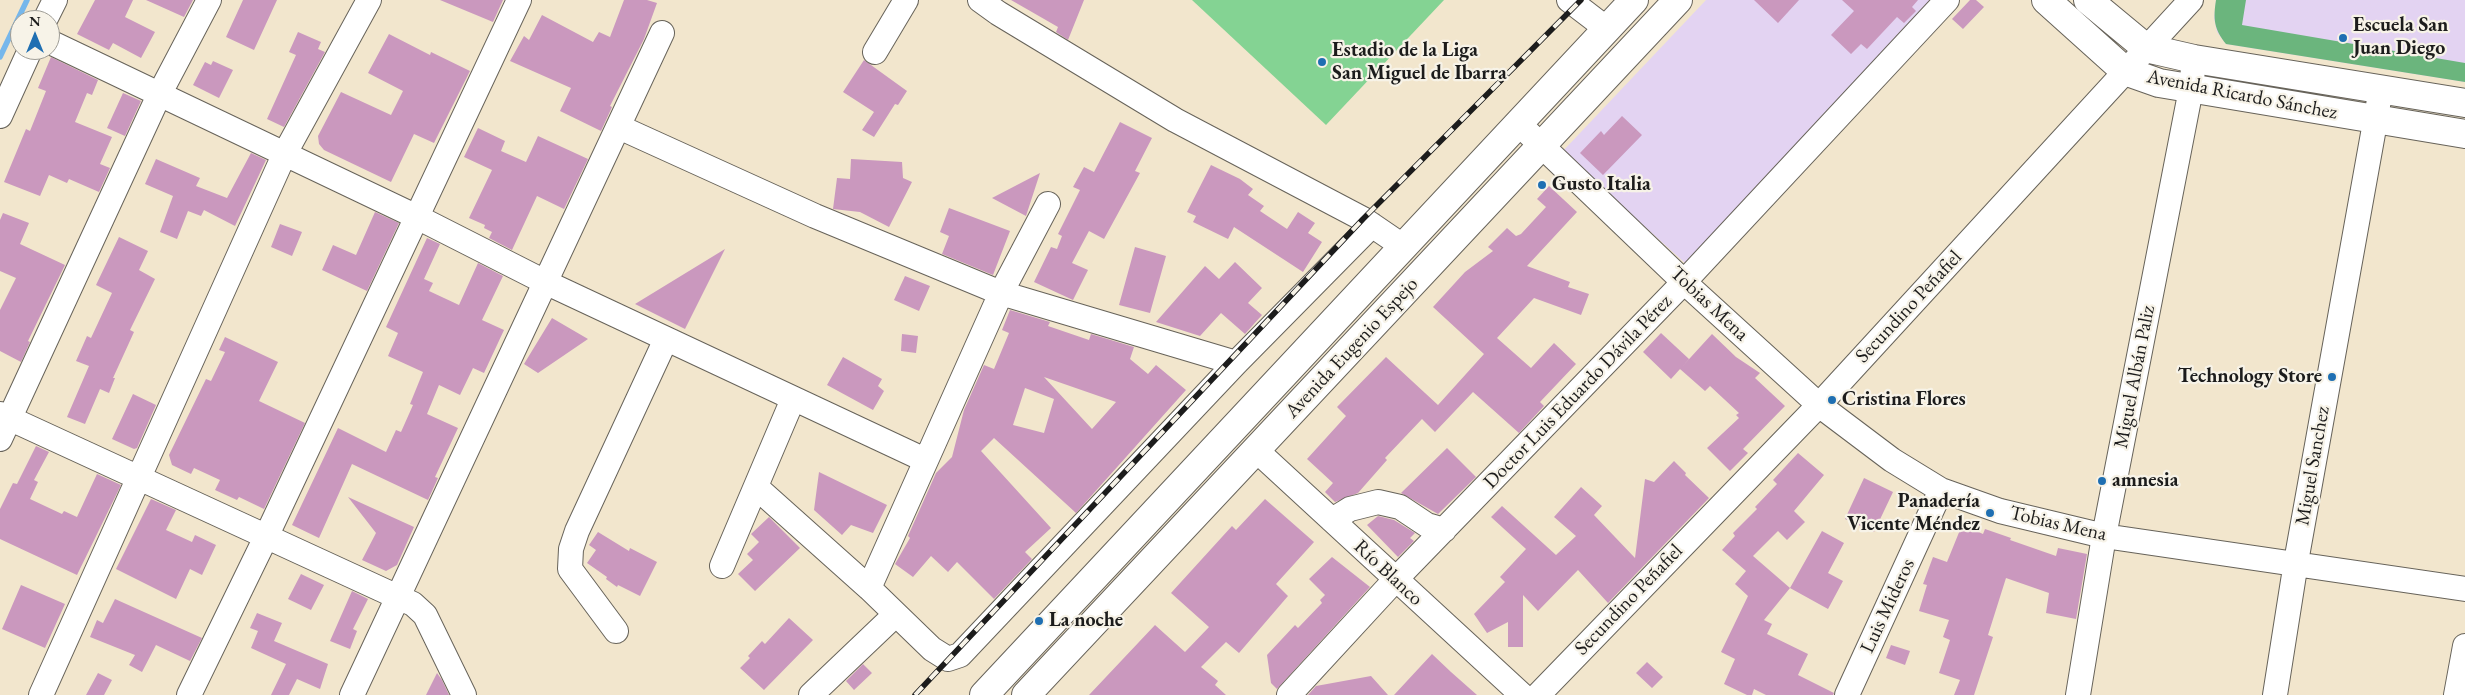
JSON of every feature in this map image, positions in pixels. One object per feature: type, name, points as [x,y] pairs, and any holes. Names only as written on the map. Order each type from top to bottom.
[{"type":"main road","name":"Avenida Eugenio Espejo","points":[[984,695],[1634,0]]},
{"type":"main road","name":"Avenida Eugenio Espejo","points":[[1026,695],[1678,0]]},
{"type":"main road","name":"Avenida Ricardo Sánchez","points":[[2046,0],[2125,71],[2159,83],[2465,134]]},
{"type":"main road","name":"Avenida Ricardo Sánchez","points":[[2088,0],[2146,48],[2194,58],[2465,103]]},
{"type":"street","points":[[209,0],[159,95],[3,424],[138,479],[399,596],[425,614],[464,695]]},
{"type":"street","points":[[42,695],[284,155],[369,0]]},
{"type":"street","points":[[189,695],[266,537],[519,0]]},
{"type":"street","points":[[875,52],[906,0]]},
{"type":"street","points":[[980,0],[998,13],[1175,120],[1372,225],[1404,247]]},
{"type":"street","points":[[1569,0],[1607,29]]},
{"type":"street","name":"Doctor Luis Eduardo Dávila Pérez","points":[[1289,695],[1396,580],[1684,282],[1947,0]]},
{"type":"street","name":"Secundino Peñafiel","points":[[1538,695],[1819,406],[2191,0]]},
{"type":"street","points":[[352,695],[662,33]]},
{"type":"street","points":[[60,47],[417,218],[545,282],[924,460]]},
{"type":"street","name":"Miguel Albán Paliz","points":[[2078,695],[2104,536],[2190,89],[2194,58]]},
{"type":"street","points":[[0,116],[25,60]]},
{"type":"street","name":"Miguel Sanchez","points":[[2275,695],[2296,562],[2381,89]]},
{"type":"street","name":"Tobias Mena","points":[[1519,124],[1544,145],[1684,282],[1819,406],[1892,460],[1941,490],[2000,511],[2104,536],[2296,562],[2465,589]]},
{"type":"street","points":[[619,128],[815,216],[1001,293],[1236,363]]},
{"type":"street","points":[[869,588],[924,460],[1001,293],[1048,204]]},
{"type":"street","points":[[756,487],[869,588],[932,649],[948,658],[960,655],[1236,363],[1372,225]]},
{"type":"street","points":[[616,631],[570,569],[571,549],[577,531],[666,339]]},
{"type":"street","points":[[722,566],[793,399]]},
{"type":"street","name":"Río Blanco","points":[[1256,450],[1522,695]]},
{"type":"street","name":"Luis Mideros","points":[[1847,695],[1941,490]]},
{"type":"street","points":[[1332,520],[1350,509],[1378,502],[1400,507],[1427,524],[1444,530]]},
{"type":"street","points":[[811,695],[895,614]]},
{"type":"street","points":[[2456,695],[2465,646]]},
{"type":"shaded area","points":[[1706,0],[1933,0],[1685,263],[1562,152]]},
{"type":"shaded area","name":"Escuela San Juan Diego","points":[[2216,0],[2465,0],[2465,82],[2226,44],[2217,32],[2214,18]]},
{"type":"green space","name":"Estadio de la Liga San Miguel de Ibarra","points":[[1192,0],[1444,0],[1326,125]]},
{"type":"green space","points":[[2216,0],[2246,0],[2242,25],[2465,63],[2465,82],[2226,44],[2215,23]]},
{"type":"building","points":[[95,0],[133,0],[125,17],[155,32],[141,58],[113,43],[109,50],[77,34]]},
{"type":"building","points":[[146,0],[193,0],[184,17]]},
{"type":"building","points":[[243,0],[277,0],[254,50],[226,37]]},
{"type":"building","points":[[440,0],[503,0],[493,22]]},
{"type":"building","points":[[624,0],[647,0],[657,3],[644,39],[610,106],[612,107],[601,131],[560,111],[571,88],[510,61],[524,36],[529,40],[542,15],[593,42],[599,32],[610,37]]},
{"type":"building","points":[[1011,0],[1084,0],[1068,40],[1056,32],[1058,27]]},
{"type":"building","points":[[1754,0],[1799,0],[1778,23]]},
{"type":"building","points":[[1842,0],[1918,0],[1912,7],[1916,11],[1904,23],[1897,17],[1867,49],[1861,44],[1851,54],[1831,35],[1854,11]]},
{"type":"building","points":[[1970,0],[1976,0],[1984,7],[1963,29],[1952,19]]},
{"type":"building","points":[[298,32],[321,42],[318,49],[325,52],[284,127],[267,119],[296,55],[289,52]]},
{"type":"building","points":[[389,34],[430,55],[431,52],[470,71],[434,143],[414,134],[391,182],[324,150],[319,144],[318,136],[341,92],[391,115],[403,91],[368,73]]},
{"type":"building","points":[[50,60],[57,60],[98,80],[92,95],[87,93],[75,122],[112,137],[100,164],[110,168],[99,192],[69,179],[67,183],[49,175],[40,196],[4,182],[26,129],[30,131],[46,91],[38,88]]},
{"type":"building","points":[[864,60],[907,91],[898,105],[895,104],[874,137],[862,130],[874,112],[843,92]]},
{"type":"building","points":[[213,61],[233,70],[219,98],[193,85],[205,62],[211,65]]},
{"type":"building","points":[[123,93],[141,101],[125,136],[107,128]]},
{"type":"building","points":[[1622,116],[1642,135],[1603,175],[1580,153],[1601,131],[1604,135]]},
{"type":"building","points":[[1120,122],[1152,138],[1135,171],[1140,173],[1104,239],[1089,231],[1072,263],[1088,270],[1073,300],[1034,282],[1051,247],[1057,249],[1062,236],[1058,234],[1080,190],[1073,187],[1084,167],[1094,172]]},
{"type":"building","points":[[478,128],[505,141],[501,151],[526,162],[538,136],[588,159],[564,209],[537,196],[512,250],[489,238],[492,232],[484,228],[485,225],[469,218],[492,170],[464,157]]},
{"type":"building","points":[[251,153],[266,160],[235,226],[204,210],[201,216],[188,211],[177,239],[160,232],[173,196],[145,184],[156,159],[200,178],[196,186],[227,198]]},
{"type":"building","points":[[851,159],[902,162],[903,178],[912,182],[889,227],[860,212],[833,209],[837,178],[850,179]]},
{"type":"building","points":[[1211,165],[1240,179],[1253,189],[1248,195],[1264,206],[1260,211],[1287,229],[1298,212],[1315,223],[1308,233],[1322,242],[1303,272],[1234,227],[1228,239],[1193,222],[1196,216],[1187,212]]},
{"type":"building","points":[[1040,173],[1026,216],[992,198]]},
{"type":"building","points":[[1549,186],[1577,212],[1527,266],[1570,282],[1568,287],[1589,294],[1581,315],[1534,298],[1497,338],[1531,368],[1554,343],[1576,364],[1540,402],[1544,406],[1519,433],[1473,392],[1435,432],[1422,419],[1385,458],[1387,460],[1358,493],[1335,502],[1325,492],[1333,483],[1307,459],[1346,416],[1337,407],[1386,357],[1438,405],[1484,354],[1433,307],[1465,272],[1493,251],[1488,247],[1507,228],[1516,236],[1521,234],[1546,207],[1537,199]]},
{"type":"building","points":[[949,208],[1010,231],[993,275],[942,254],[949,236],[940,232]]},
{"type":"building","points":[[375,212],[399,223],[367,291],[322,270],[333,245],[356,255]]},
{"type":"building","points":[[3,213],[29,223],[20,244],[65,265],[28,341],[30,342],[21,362],[0,351],[0,310],[16,278],[0,271],[0,220]]},
{"type":"building","points":[[280,224],[302,232],[292,256],[271,247]]},
{"type":"building","points":[[119,237],[148,251],[139,270],[155,279],[130,330],[134,332],[113,378],[115,378],[109,393],[100,389],[85,424],[67,417],[89,366],[76,361],[87,336],[91,338],[112,293],[96,285]]},
{"type":"building","points":[[427,238],[440,244],[424,279],[433,283],[429,291],[459,305],[478,263],[503,276],[482,320],[504,330],[484,373],[473,368],[460,395],[439,385],[427,414],[458,428],[435,477],[438,478],[428,500],[352,464],[319,538],[292,525],[338,428],[386,452],[396,430],[401,432],[413,405],[410,404],[423,372],[388,356],[398,333],[386,327]]},
{"type":"building","points":[[1135,247],[1166,256],[1150,313],[1119,305]]},
{"type":"building","points":[[725,249],[685,329],[635,304]]},
{"type":"building","points":[[1235,262],[1262,288],[1248,303],[1262,315],[1245,334],[1221,313],[1200,336],[1156,322],[1205,266],[1219,279]]},
{"type":"building","points":[[905,276],[930,286],[919,311],[894,300]]},
{"type":"building","points":[[1010,310],[1050,322],[1048,326],[1089,340],[1091,334],[1134,347],[1130,359],[1148,374],[1156,365],[1186,390],[1076,513],[994,438],[981,451],[1051,528],[1025,552],[1032,559],[994,599],[957,562],[948,572],[931,556],[913,577],[895,564],[910,538],[908,536],[936,473],[952,457],[964,410],[984,365],[994,369],[1009,333],[1002,330]],"holes":[[[1044,377],[1116,402],[1092,429]],[[1025,388],[1054,399],[1044,433],[1013,425]]]},
{"type":"building","points":[[552,318],[588,339],[538,373],[524,364]]},
{"type":"building","points":[[1661,333],[1689,359],[1671,379],[1643,352]]},
{"type":"building","points":[[902,334],[918,336],[916,353],[901,351]]},
{"type":"building","points":[[1712,334],[1736,357],[1760,373],[1755,378],[1785,406],[1743,449],[1748,453],[1730,471],[1707,448],[1739,418],[1736,415],[1739,413],[1710,386],[1705,391],[1680,369]]},
{"type":"building","points":[[225,337],[278,362],[259,401],[305,423],[264,509],[239,497],[237,500],[215,490],[220,480],[194,468],[191,474],[172,465],[169,455],[206,379],[211,381],[225,352],[219,350]]},
{"type":"building","points":[[843,357],[882,379],[878,386],[884,391],[873,410],[827,385]]},
{"type":"building","points":[[133,394],[156,405],[137,448],[134,449],[112,439]]},
{"type":"building","points":[[36,446],[49,452],[34,480],[38,482],[30,499],[62,514],[64,511],[77,517],[97,474],[121,485],[77,575],[0,539],[0,509],[13,483],[17,484]]},
{"type":"building","points":[[1447,448],[1476,477],[1438,514],[1401,493]]},
{"type":"building","points":[[1798,453],[1824,475],[1794,511],[1805,522],[1787,540],[1778,531],[1753,556],[1790,588],[1764,620],[1772,624],[1767,634],[1808,654],[1798,675],[1834,693],[1833,695],[1766,695],[1754,689],[1752,695],[1747,695],[1724,684],[1735,659],[1721,652],[1748,596],[1735,584],[1746,571],[1722,550],[1735,536],[1733,533],[1757,509],[1755,507],[1777,484],[1773,480]]},
{"type":"building","points":[[1674,461],[1686,473],[1685,475],[1709,498],[1608,603],[1578,570],[1538,611],[1523,595],[1523,647],[1508,647],[1508,622],[1487,633],[1474,614],[1505,582],[1500,577],[1526,549],[1491,517],[1502,506],[1556,555],[1576,536],[1554,517],[1581,487],[1602,506],[1594,515],[1635,558],[1645,479],[1654,482]]},
{"type":"building","points":[[819,472],[887,505],[873,533],[851,525],[842,535],[814,510]]},
{"type":"building","points":[[1864,478],[1893,492],[1874,532],[1845,519]]},
{"type":"building","points":[[348,497],[414,527],[397,565],[386,571],[362,560],[376,533]]},
{"type":"building","points":[[151,499],[176,510],[166,530],[192,542],[195,535],[216,545],[202,575],[190,569],[176,599],[116,569]]},
{"type":"building","points":[[1265,499],[1314,542],[1276,584],[1288,596],[1239,653],[1226,642],[1201,667],[1218,681],[1215,685],[1226,695],[1089,695],[1155,625],[1185,652],[1209,627],[1171,593],[1232,526],[1236,530]]},
{"type":"building","points":[[1378,516],[1394,520],[1415,533],[1410,538],[1414,541],[1398,557],[1367,525]]},
{"type":"building","points":[[769,517],[800,548],[755,591],[738,574],[753,560],[747,554],[759,542],[751,534]]},
{"type":"building","points":[[1962,525],[1983,534],[1985,529],[2056,556],[2058,548],[2087,554],[2076,619],[2046,613],[2049,593],[2006,578],[1988,635],[1993,637],[1974,695],[1954,695],[1960,680],[1939,673],[1950,640],[1943,637],[1949,620],[1919,611],[1927,585],[1923,584],[1933,557],[1947,562]]},
{"type":"building","points":[[1822,531],[1844,543],[1828,573],[1843,581],[1828,609],[1790,588]]},
{"type":"building","points":[[598,532],[629,551],[630,548],[657,562],[640,596],[618,585],[617,587],[606,579],[607,577],[587,563],[596,550],[589,545]]},
{"type":"building","points":[[1332,557],[1370,587],[1277,689],[1271,683],[1267,655],[1295,625],[1298,628],[1322,603],[1320,600],[1325,595],[1309,579]]},
{"type":"building","points":[[301,574],[324,585],[311,610],[288,599]]},
{"type":"building","points":[[21,585],[65,604],[45,648],[2,629]]},
{"type":"building","points":[[352,591],[368,599],[353,629],[357,631],[350,649],[330,641]]},
{"type":"building","points":[[115,599],[202,638],[190,661],[156,645],[142,672],[129,665],[135,655],[90,637],[97,620],[103,623]]},
{"type":"building","points":[[257,613],[282,623],[274,641],[328,664],[320,689],[297,679],[289,695],[271,695],[286,664],[251,648],[258,631],[250,628]]},
{"type":"building","points":[[789,618],[813,640],[764,690],[740,668],[762,641],[765,644]]},
{"type":"building","points":[[1891,645],[1910,651],[1905,665],[1886,658]]},
{"type":"building","points":[[1432,654],[1451,672],[1477,695],[1394,695]]},
{"type":"building","points":[[1647,662],[1663,677],[1652,688],[1636,673]]},
{"type":"building","points":[[863,664],[872,673],[854,690],[846,681]]},
{"type":"building","points":[[98,673],[112,680],[104,695],[86,695]]},
{"type":"building","points":[[437,673],[442,680],[449,695],[426,695]]},
{"type":"building","points":[[1371,676],[1388,695],[1308,695],[1316,686]]},
{"type":"waterway","points":[[0,57],[27,0]]},
{"type":"railway","points":[[915,695],[1363,219],[1581,0]]},
{"type":"place","name":"Escuela San Juan Diego","points":[[2343,38]]},
{"type":"place","name":"Estadio de la Liga San Miguel de Ibarra","points":[[1322,62]]},
{"type":"place","name":"Gusto Italia","points":[[1542,185]]},
{"type":"place","name":"Technology Store","points":[[2332,377]]},
{"type":"place","name":"Cristina Flores","points":[[1832,400]]},
{"type":"place","name":"amnesia","points":[[2102,481]]},
{"type":"place","name":"Panadería Vicente Méndez","points":[[1990,513]]},
{"type":"place","name":"La noche","points":[[1039,621]]}]
